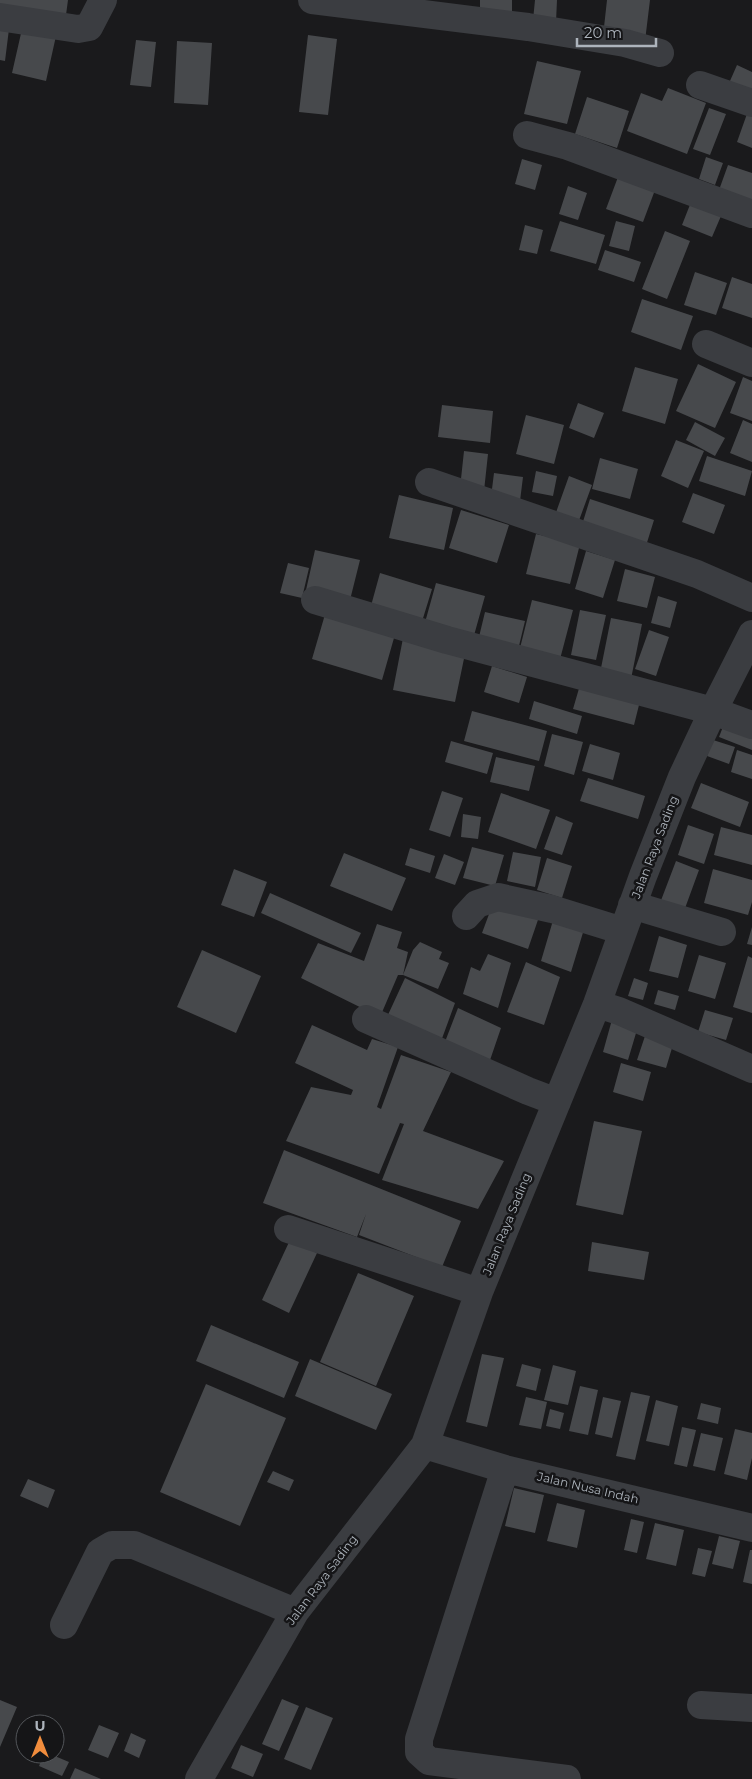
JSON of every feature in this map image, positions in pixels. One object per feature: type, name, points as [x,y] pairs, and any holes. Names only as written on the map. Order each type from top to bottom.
[{"type":"street","points":[[0,17],[78,29],[89,27],[102,0]]},
{"type":"street","points":[[329,1],[546,30],[625,43],[660,53]]},
{"type":"street","points":[[700,85],[752,103]]},
{"type":"street","points":[[527,135],[568,146],[752,214]]},
{"type":"street","points":[[706,344],[752,363]]},
{"type":"street","points":[[430,482],[697,574],[752,598]]},
{"type":"street","points":[[315,600],[447,640],[713,711],[752,725]]},
{"type":"street","name":"Jalan Raya Sading","points":[[199,1779],[296,1612],[425,1445],[479,1292],[597,1004],[632,905],[682,777],[752,634]]},
{"type":"street","points":[[466,916],[477,904],[498,897],[552,909],[623,931]]},
{"type":"street","points":[[632,905],[722,932]]},
{"type":"street","points":[[597,1004],[619,1011],[752,1069]]},
{"type":"street","points":[[366,1019],[556,1102]]},
{"type":"street","points":[[288,1229],[479,1292]]},
{"type":"street","name":"Jalan Nusa Indah","points":[[425,1445],[505,1469],[752,1528]]},
{"type":"street","points":[[505,1469],[419,1739],[419,1752],[430,1761],[567,1779]]},
{"type":"street","points":[[64,1625],[100,1552],[112,1544],[134,1545],[296,1612]]},
{"type":"street","points":[[701,1705],[752,1708]]},
{"type":"building","points":[[0,0],[68,0],[66,15],[0,8]]},
{"type":"building","points":[[480,0],[512,0],[512,15],[480,15]]},
{"type":"building","points":[[535,0],[557,0],[556,22],[533,20]]},
{"type":"building","points":[[607,0],[650,0],[645,41],[603,36]]},
{"type":"building","points":[[0,20],[10,21],[5,61],[0,60]]},
{"type":"building","points":[[22,29],[56,36],[46,81],[12,73]]},
{"type":"building","points":[[308,35],[337,39],[328,115],[299,112]]},
{"type":"building","points":[[136,40],[156,42],[151,87],[130,85]]},
{"type":"building","points":[[177,41],[212,43],[208,105],[174,103]]},
{"type":"building","points":[[537,61],[581,71],[567,124],[524,114]]},
{"type":"building","points":[[737,65],[752,72],[752,101],[726,90]]},
{"type":"building","points":[[668,88],[706,103],[687,154],[627,131],[641,93],[662,101]]},
{"type":"building","points":[[587,97],[629,111],[617,148],[575,134]]},
{"type":"building","points":[[709,108],[726,114],[710,155],[693,149]]},
{"type":"building","points":[[748,111],[752,113],[752,148],[737,142]]},
{"type":"building","points":[[706,157],[723,163],[715,185],[699,179]]},
{"type":"building","points":[[522,159],[542,165],[535,190],[515,184]]},
{"type":"building","points":[[728,165],[752,173],[752,202],[719,190]]},
{"type":"building","points":[[618,177],[655,190],[643,222],[606,209]]},
{"type":"building","points":[[568,186],[587,193],[578,220],[559,214]]},
{"type":"building","points":[[693,197],[724,209],[712,237],[682,225]]},
{"type":"building","points":[[560,221],[605,235],[596,264],[550,251]]},
{"type":"building","points":[[616,221],[635,226],[629,251],[609,246]]},
{"type":"building","points":[[525,225],[543,230],[537,254],[519,250]]},
{"type":"building","points":[[665,231],[690,241],[667,299],[642,289]]},
{"type":"building","points":[[605,250],[641,262],[634,282],[598,270]]},
{"type":"building","points":[[695,272],[727,283],[716,315],[684,305]]},
{"type":"building","points":[[732,277],[752,284],[752,318],[722,308]]},
{"type":"building","points":[[642,299],[693,316],[681,350],[631,332]]},
{"type":"building","points":[[698,364],[736,382],[715,428],[676,411]]},
{"type":"building","points":[[635,367],[678,379],[665,424],[622,411]]},
{"type":"building","points":[[743,377],[752,381],[752,421],[730,413]]},
{"type":"building","points":[[578,403],[604,413],[594,438],[569,428]]},
{"type":"building","points":[[442,405],[493,411],[490,443],[438,437]]},
{"type":"building","points":[[526,415],[564,425],[554,464],[516,454]]},
{"type":"building","points":[[743,420],[752,424],[752,462],[730,453]]},
{"type":"building","points":[[695,422],[725,438],[715,456],[686,440]]},
{"type":"building","points":[[676,440],[704,451],[688,488],[661,476]]},
{"type":"building","points":[[464,451],[488,454],[484,491],[460,488]]},
{"type":"building","points":[[707,456],[752,471],[745,496],[699,481]]},
{"type":"building","points":[[600,458],[638,469],[630,499],[592,489]]},
{"type":"building","points":[[536,471],[557,476],[553,496],[532,492]]},
{"type":"building","points":[[494,473],[523,477],[520,501],[491,497]]},
{"type":"building","points":[[569,476],[592,485],[577,526],[554,518]]},
{"type":"building","points":[[693,493],[725,505],[714,534],[682,522]]},
{"type":"building","points":[[399,495],[453,508],[444,550],[389,538]]},
{"type":"building","points":[[590,499],[654,520],[645,549],[581,528]]},
{"type":"building","points":[[461,510],[509,525],[497,563],[449,548]]},
{"type":"building","points":[[536,534],[580,544],[570,584],[526,574]]},
{"type":"building","points":[[315,550],[360,560],[350,600],[306,590]]},
{"type":"building","points":[[586,551],[615,560],[603,598],[575,589]]},
{"type":"building","points":[[288,563],[309,568],[302,598],[280,593]]},
{"type":"building","points":[[625,569],[655,577],[647,608],[617,601]]},
{"type":"building","points":[[380,573],[432,589],[420,628],[369,613]]},
{"type":"building","points":[[436,583],[485,596],[473,639],[424,626]]},
{"type":"building","points":[[658,596],[677,602],[670,628],[651,623]]},
{"type":"building","points":[[532,600],[573,610],[559,663],[519,652]]},
{"type":"building","points":[[580,610],[606,615],[596,660],[571,655]]},
{"type":"building","points":[[326,611],[396,631],[382,680],[312,659]]},
{"type":"building","points":[[485,612],[525,621],[518,650],[478,641]]},
{"type":"building","points":[[611,618],[642,624],[631,679],[600,673]]},
{"type":"building","points":[[649,630],[669,637],[656,676],[635,669]]},
{"type":"building","points":[[404,633],[466,649],[455,702],[393,690]]},
{"type":"building","points":[[492,666],[527,677],[519,703],[484,692]]},
{"type":"building","points":[[580,685],[640,701],[634,725],[573,709]]},
{"type":"building","points":[[534,701],[582,716],[577,734],[529,719]]},
{"type":"building","points":[[472,711],[547,731],[539,761],[464,741]]},
{"type":"building","points":[[726,719],[752,728],[752,750],[719,737]]},
{"type":"building","points":[[552,734],[583,742],[574,775],[544,766]]},
{"type":"building","points":[[713,740],[735,747],[729,764],[707,756]]},
{"type":"building","points":[[451,741],[493,753],[487,774],[445,762]]},
{"type":"building","points":[[590,744],[620,753],[613,780],[582,771]]},
{"type":"building","points":[[737,750],[752,755],[752,779],[731,772]]},
{"type":"building","points":[[496,757],[535,766],[529,791],[490,782]]},
{"type":"building","points":[[588,778],[645,796],[638,819],[580,801]]},
{"type":"building","points":[[701,783],[749,802],[740,827],[691,808]]},
{"type":"building","points":[[442,791],[463,798],[450,837],[429,830]]},
{"type":"building","points":[[501,793],[550,810],[536,849],[488,832]]},
{"type":"building","points":[[463,814],[481,817],[478,839],[461,837]]},
{"type":"building","points":[[556,816],[573,823],[562,855],[544,849]]},
{"type":"building","points":[[688,825],[714,834],[704,864],[678,855]]},
{"type":"building","points":[[721,827],[752,835],[752,865],[714,855]]},
{"type":"building","points":[[472,847],[504,855],[495,886],[463,878]]},
{"type":"building","points":[[410,848],[435,856],[430,873],[405,865]]},
{"type":"building","points":[[513,852],[541,857],[535,887],[507,881]]},
{"type":"building","points":[[344,853],[406,878],[392,911],[330,886]]},
{"type":"building","points":[[444,854],[464,862],[455,885],[435,878]]},
{"type":"building","points":[[547,858],[572,866],[562,898],[537,890]]},
{"type":"building","points":[[676,861],[699,870],[684,911],[660,903]]},
{"type":"building","points":[[234,869],[267,882],[254,917],[221,905]]},
{"type":"building","points":[[713,869],[752,880],[752,902],[748,915],[704,903]]},
{"type":"building","points":[[270,893],[361,933],[351,953],[261,913]]},
{"type":"building","points":[[495,898],[540,914],[528,949],[482,933]]},
{"type":"building","points":[[554,917],[585,926],[571,972],[541,961]]},
{"type":"building","points":[[377,924],[402,932],[397,948],[408,952],[403,975],[398,975],[380,1017],[301,978],[318,943],[364,961]]},
{"type":"building","points":[[752,927],[752,945],[747,944]]},
{"type":"building","points":[[659,936],[687,945],[678,978],[649,971]]},
{"type":"building","points":[[420,942],[442,952],[439,959],[449,963],[438,989],[403,975],[413,950]]},
{"type":"building","points":[[202,950],[261,976],[236,1033],[177,1007]]},
{"type":"building","points":[[488,954],[511,963],[498,1008],[463,994],[471,967],[480,971]]},
{"type":"building","points":[[699,955],[726,963],[715,999],[688,991]]},
{"type":"building","points":[[748,956],[752,958],[752,1013],[733,1007]]},
{"type":"building","points":[[526,962],[560,977],[544,1025],[507,1012]]},
{"type":"building","points":[[405,978],[455,1003],[440,1044],[387,1017]]},
{"type":"building","points":[[634,978],[648,983],[643,1000],[628,996]]},
{"type":"building","points":[[658,990],[679,996],[675,1010],[654,1004]]},
{"type":"building","points":[[458,1008],[501,1028],[488,1066],[443,1047]]},
{"type":"building","points":[[705,1010],[733,1018],[726,1040],[698,1032]]},
{"type":"building","points":[[613,1016],[639,1023],[628,1060],[603,1052]]},
{"type":"building","points":[[312,1025],[367,1050],[372,1039],[398,1047],[377,1107],[381,1109],[401,1055],[451,1072],[423,1131],[504,1161],[478,1209],[382,1180],[404,1124],[400,1123],[379,1174],[286,1141],[311,1087],[351,1095],[353,1090],[295,1063]]},
{"type":"building","points":[[647,1030],[675,1038],[666,1068],[637,1060]]},
{"type":"building","points":[[621,1063],[651,1072],[643,1101],[613,1092]]},
{"type":"building","points":[[594,1121],[642,1131],[623,1215],[576,1205]]},
{"type":"building","points":[[284,1150],[461,1221],[442,1267],[359,1235],[366,1214],[357,1237],[263,1203]]},
{"type":"building","points":[[290,1240],[317,1253],[289,1313],[262,1300]]},
{"type":"building","points":[[592,1242],[649,1252],[644,1280],[588,1271]]},
{"type":"building","points":[[358,1273],[414,1296],[376,1386],[320,1362]]},
{"type":"building","points":[[211,1325],[299,1362],[284,1398],[196,1361]]},
{"type":"building","points":[[482,1354],[504,1358],[487,1427],[466,1422]]},
{"type":"building","points":[[310,1359],[392,1394],[376,1430],[295,1396]]},
{"type":"building","points":[[522,1364],[541,1369],[536,1391],[516,1386]]},
{"type":"building","points":[[553,1365],[576,1371],[568,1405],[544,1400]]},
{"type":"building","points":[[206,1384],[286,1418],[240,1526],[160,1492]]},
{"type":"building","points":[[580,1386],[598,1390],[588,1435],[569,1431]]},
{"type":"building","points":[[631,1392],[650,1396],[635,1460],[616,1456]]},
{"type":"building","points":[[526,1397],[547,1402],[541,1429],[519,1425]]},
{"type":"building","points":[[603,1397],[621,1401],[612,1438],[595,1434]]},
{"type":"building","points":[[656,1400],[678,1406],[669,1446],[646,1441]]},
{"type":"building","points":[[701,1403],[721,1408],[718,1424],[697,1419]]},
{"type":"building","points":[[550,1409],[564,1413],[560,1429],[546,1426]]},
{"type":"building","points":[[682,1427],[696,1430],[687,1467],[674,1464]]},
{"type":"building","points":[[735,1429],[752,1433],[752,1458],[747,1480],[724,1474]]},
{"type":"building","points":[[701,1433],[723,1438],[715,1471],[693,1466]]},
{"type":"building","points":[[273,1471],[294,1480],[289,1491],[267,1482]]},
{"type":"building","points":[[28,1479],[55,1490],[48,1508],[20,1496]]},
{"type":"building","points":[[514,1488],[544,1495],[535,1533],[505,1526]]},
{"type":"building","points":[[557,1503],[585,1510],[577,1548],[547,1541]]},
{"type":"building","points":[[631,1519],[644,1522],[637,1553],[624,1550]]},
{"type":"building","points":[[655,1523],[684,1530],[676,1566],[646,1559]]},
{"type":"building","points":[[719,1536],[740,1541],[733,1569],[712,1564]]},
{"type":"building","points":[[698,1548],[712,1551],[705,1577],[692,1574]]},
{"type":"building","points":[[750,1550],[752,1550],[752,1584],[743,1582]]},
{"type":"building","points":[[282,1699],[299,1706],[279,1751],[262,1744]]},
{"type":"building","points":[[0,1700],[17,1707],[0,1747]]},
{"type":"building","points":[[306,1707],[333,1718],[311,1770],[284,1759]]},
{"type":"building","points":[[99,1725],[119,1733],[108,1758],[88,1750]]},
{"type":"building","points":[[131,1733],[146,1740],[139,1758],[124,1751]]},
{"type":"building","points":[[241,1745],[263,1754],[253,1777],[231,1768]]},
{"type":"building","points":[[65,1760],[69,1762],[62,1776],[39,1766],[40,1764],[65,1764]]},
{"type":"building","points":[[75,1768],[101,1779],[70,1779]]}]
